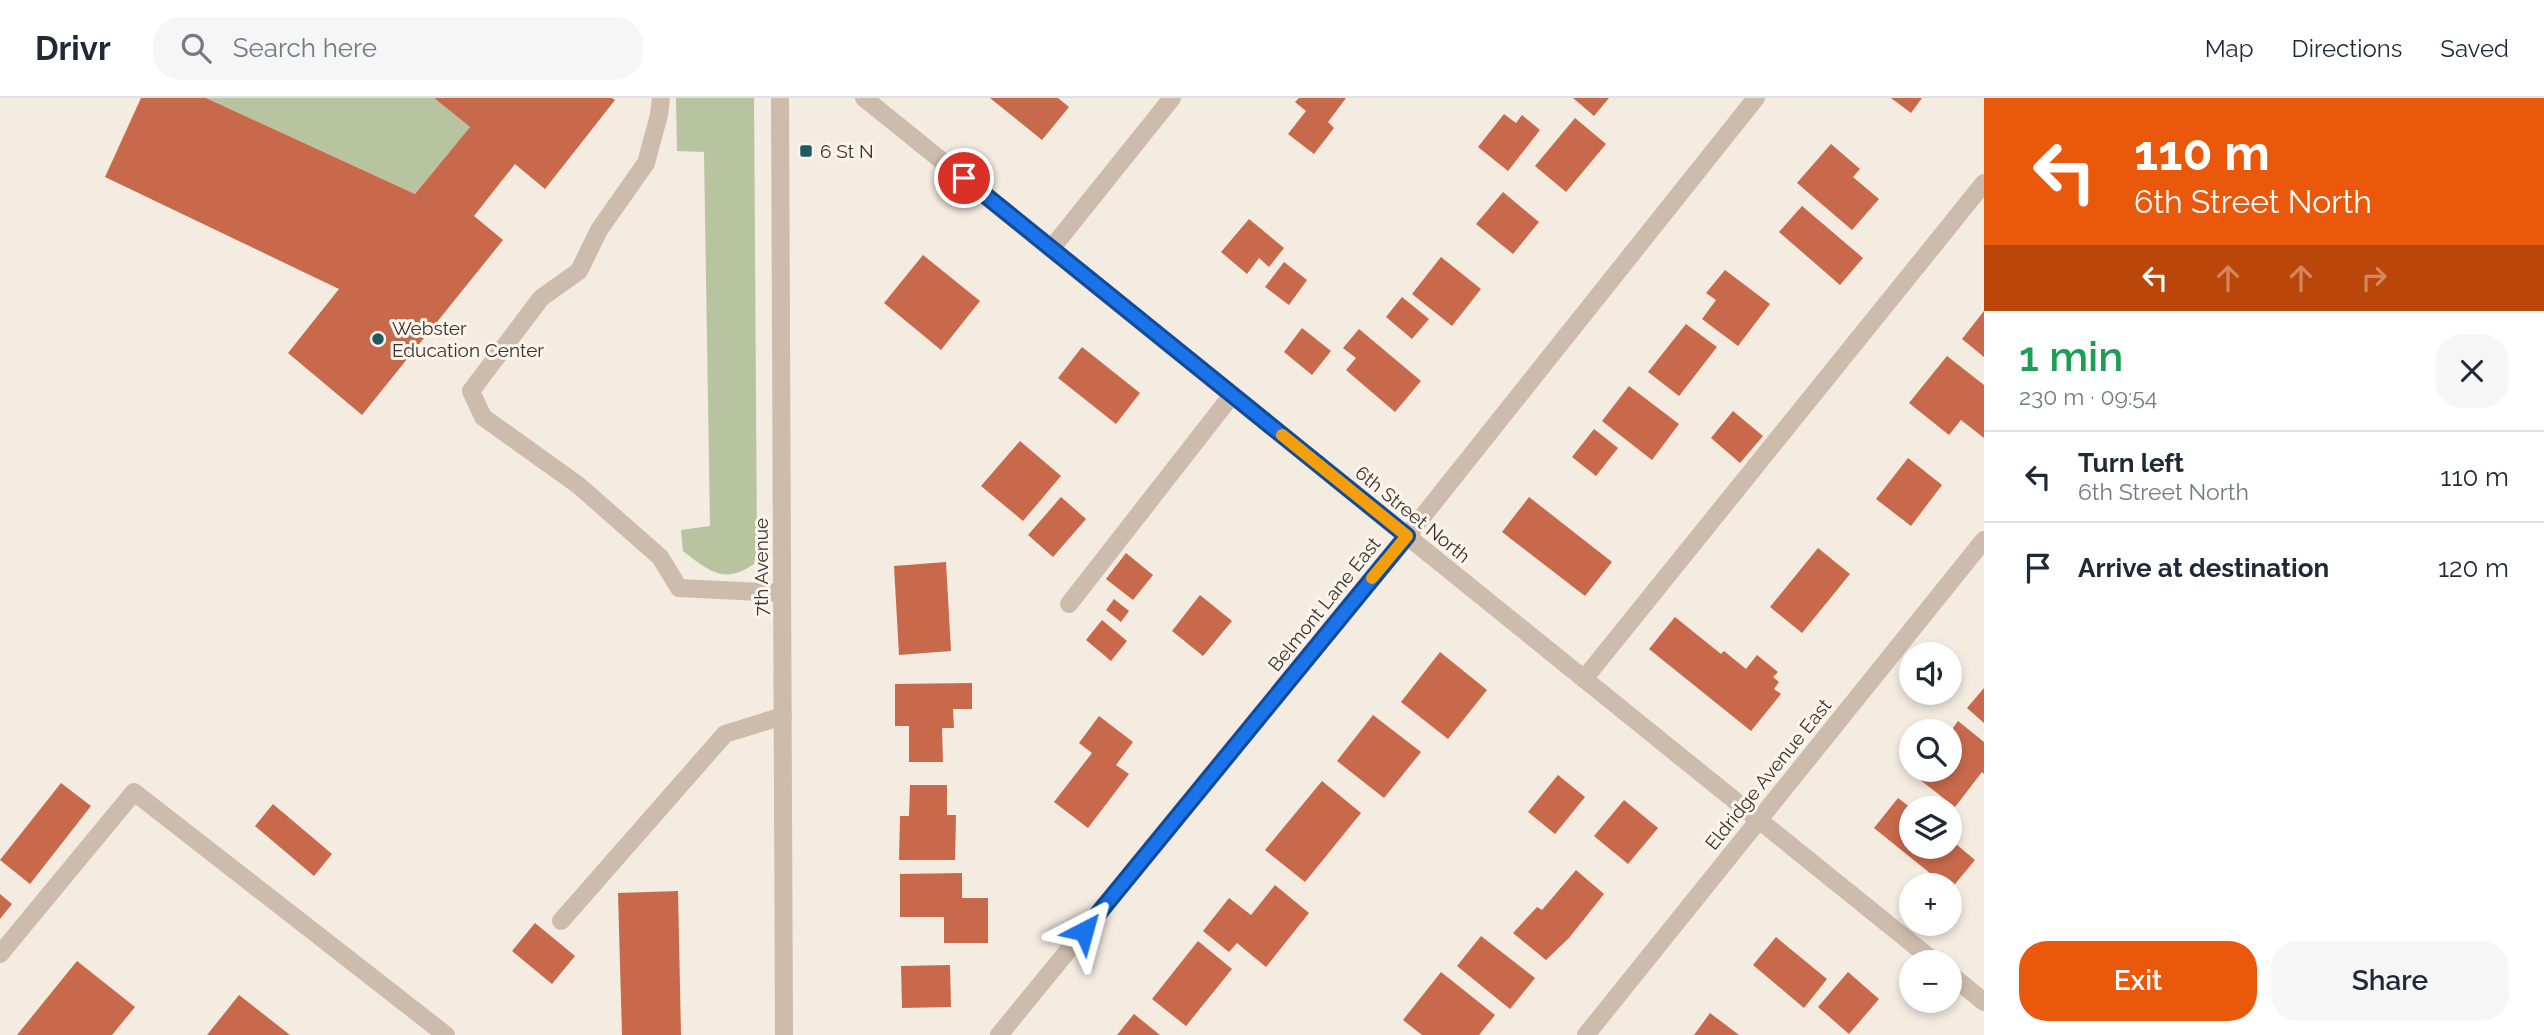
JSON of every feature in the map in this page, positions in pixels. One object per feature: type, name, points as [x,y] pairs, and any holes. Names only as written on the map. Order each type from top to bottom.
[{"type":"street","points":[[661,98],[646,163],[599,230],[579,271],[541,298],[471,391],[483,417],[578,485],[660,557],[678,588],[782,593]]},
{"type":"street","name":"7th Avenue","points":[[780,98],[784,1035]]},
{"type":"street","points":[[1051,249],[1172,98]]},
{"type":"street","name":"Belmont Lane East","points":[[999,1035],[1407,536],[1756,98]]},
{"type":"street","name":"6th Street North","points":[[876,101],[1051,249],[1920,950]]},
{"type":"street","points":[[1584,679],[1984,183]]},
{"type":"street","points":[[1069,604],[1233,395]]},
{"type":"street","name":"Eldridge Avenue East","points":[[1586,1035],[1984,540]]},
{"type":"street","points":[[561,921],[725,734],[783,716]]},
{"type":"street","points":[[0,954],[134,792],[446,1035]]},
{"type":"street","points":[[1962,984],[1984,1002]]},
{"type":"green space","points":[[206,98],[434,98],[470,127],[415,194]]},
{"type":"green space","points":[[676,98],[754,98],[757,550],[754,564],[734,574],[717,573],[683,551],[681,530],[710,526],[704,152],[677,151]]},
{"type":"building","points":[[141,98],[206,98],[415,194],[470,127],[434,98],[615,100],[545,189],[515,164],[474,216],[503,240],[362,415],[288,353],[339,289],[105,177]]},
{"type":"building","points":[[990,98],[1058,98],[1069,107],[1042,140]]},
{"type":"building","points":[[1299,98],[1346,98],[1328,122],[1334,128],[1314,154],[1288,134],[1306,111],[1295,102]]},
{"type":"building","points":[[1573,98],[1609,98],[1594,116]]},
{"type":"building","points":[[1891,98],[1922,98],[1911,113]]},
{"type":"building","points":[[1504,114],[1516,123],[1522,115],[1540,130],[1508,171],[1478,147]]},
{"type":"building","points":[[1575,118],[1606,144],[1566,192],[1535,166]]},
{"type":"building","points":[[1831,144],[1860,169],[1853,177],[1879,199],[1852,230],[1797,183]]},
{"type":"building","points":[[1503,192],[1539,222],[1513,254],[1476,224]]},
{"type":"building","points":[[1802,206],[1863,258],[1840,285],[1779,232]]},
{"type":"building","points":[[1249,219],[1284,248],[1269,267],[1259,258],[1247,274],[1221,252]]},
{"type":"building","points":[[923,255],[980,301],[941,350],[884,303]]},
{"type":"building","points":[[1441,257],[1481,289],[1452,326],[1412,294]]},
{"type":"building","points":[[1284,262],[1307,280],[1289,305],[1265,287]]},
{"type":"building","points":[[1725,270],[1770,304],[1738,346],[1702,319],[1716,300],[1706,293]]},
{"type":"building","points":[[1402,297],[1429,319],[1412,339],[1386,317]]},
{"type":"building","points":[[1984,311],[1984,357],[1962,339]]},
{"type":"building","points":[[1686,324],[1717,347],[1679,396],[1648,372]]},
{"type":"building","points":[[1302,328],[1331,351],[1312,375],[1284,352]]},
{"type":"building","points":[[1359,329],[1421,381],[1395,412],[1346,370],[1356,358],[1343,348]]},
{"type":"building","points":[[1082,347],[1140,393],[1116,424],[1058,378]]},
{"type":"building","points":[[1947,356],[1984,385],[1984,438],[1961,420],[1949,435],[1909,403]]},
{"type":"building","points":[[1629,386],[1679,424],[1652,460],[1602,421]]},
{"type":"building","points":[[1733,411],[1763,436],[1740,463],[1711,438]]},
{"type":"building","points":[[1594,429],[1618,448],[1596,476],[1572,457]]},
{"type":"building","points":[[1020,441],[1061,476],[1023,521],[981,486]]},
{"type":"building","points":[[1908,458],[1942,485],[1911,526],[1876,499]]},
{"type":"building","points":[[1061,497],[1086,519],[1053,557],[1028,535]]},
{"type":"building","points":[[1529,497],[1612,562],[1585,596],[1502,532]]},
{"type":"building","points":[[1818,548],[1850,574],[1802,633],[1770,607]]},
{"type":"building","points":[[1126,553],[1153,575],[1133,600],[1106,579]]},
{"type":"building","points":[[946,562],[951,651],[899,655],[894,566]]},
{"type":"building","points":[[1200,595],[1232,621],[1203,656],[1172,631]]},
{"type":"building","points":[[1114,599],[1129,611],[1121,622],[1106,610]]},
{"type":"building","points":[[1675,617],[1721,654],[1724,651],[1746,669],[1757,655],[1778,672],[1773,677],[1779,682],[1774,689],[1781,694],[1751,731],[1649,649]]},
{"type":"building","points":[[1102,620],[1127,641],[1111,661],[1086,640]]},
{"type":"building","points":[[1440,652],[1487,690],[1448,739],[1401,702]]},
{"type":"building","points":[[972,683],[972,709],[953,709],[954,728],[942,728],[943,762],[909,762],[909,726],[895,726],[895,684]]},
{"type":"building","points":[[1984,688],[1984,723],[1967,708]]},
{"type":"building","points":[[1373,715],[1421,752],[1384,798],[1337,761]]},
{"type":"building","points":[[1099,716],[1133,742],[1116,765],[1129,774],[1088,828],[1054,802],[1092,753],[1079,743]]},
{"type":"building","points":[[1962,724],[1984,742],[1984,774],[1982,772],[1962,798],[1941,796],[1923,782],[1962,782]]},
{"type":"building","points":[[1558,775],[1585,797],[1555,834],[1528,812]]},
{"type":"building","points":[[1322,781],[1361,813],[1305,882],[1265,850]]},
{"type":"building","points":[[61,783],[91,806],[30,884],[0,860]]},
{"type":"building","points":[[910,785],[947,785],[947,815],[956,815],[955,860],[899,860],[900,816],[909,816]]},
{"type":"building","points":[[1898,798],[1899,799],[1899,848],[1874,828]]},
{"type":"building","points":[[1624,800],[1658,828],[1628,864],[1594,836]]},
{"type":"building","points":[[273,804],[332,854],[314,876],[255,826]]},
{"type":"building","points":[[1962,849],[1975,860],[1962,876],[1962,873],[1930,873],[1912,859],[1962,859]]},
{"type":"building","points":[[1576,870],[1604,894],[1569,938],[1546,960],[1513,933],[1537,907],[1542,910]]},
{"type":"building","points":[[962,873],[962,898],[988,898],[988,943],[944,943],[944,917],[900,917],[900,874]]},
{"type":"building","points":[[1275,885],[1309,913],[1266,967],[1237,943],[1229,952],[1203,931],[1229,898],[1251,915]]},
{"type":"building","points":[[678,891],[681,1035],[622,1035],[618,893]]},
{"type":"building","points":[[0,894],[12,904],[0,919]]},
{"type":"building","points":[[535,923],[575,956],[552,984],[512,951]]},
{"type":"building","points":[[1481,936],[1535,978],[1510,1009],[1457,966]]},
{"type":"building","points":[[1776,937],[1827,979],[1804,1008],[1753,965]]},
{"type":"building","points":[[1198,941],[1232,969],[1186,1026],[1152,999]]},
{"type":"building","points":[[77,961],[135,1007],[112,1035],[17,1035]]},
{"type":"building","points":[[950,965],[951,1007],[902,1008],[901,966]]},
{"type":"building","points":[[1441,972],[1495,1015],[1479,1035],[1422,1035],[1403,1020]]},
{"type":"building","points":[[1848,972],[1879,999],[1849,1034],[1818,1007]]},
{"type":"building","points":[[239,995],[290,1035],[207,1035]]},
{"type":"building","points":[[1710,1013],[1739,1035],[1694,1035]]},
{"type":"building","points":[[1134,1014],[1160,1035],[1117,1035]]},
{"type":"slow traffic","points":[[1282,435],[1407,536],[1372,578]]},
{"type":"place","name":"6 St N","points":[[806,151]]},
{"type":"place","name":"Webster Education Center","points":[[378,339]]},
{"type":"route","points":[[964,178],[1407,536],[1084,931]]}]
